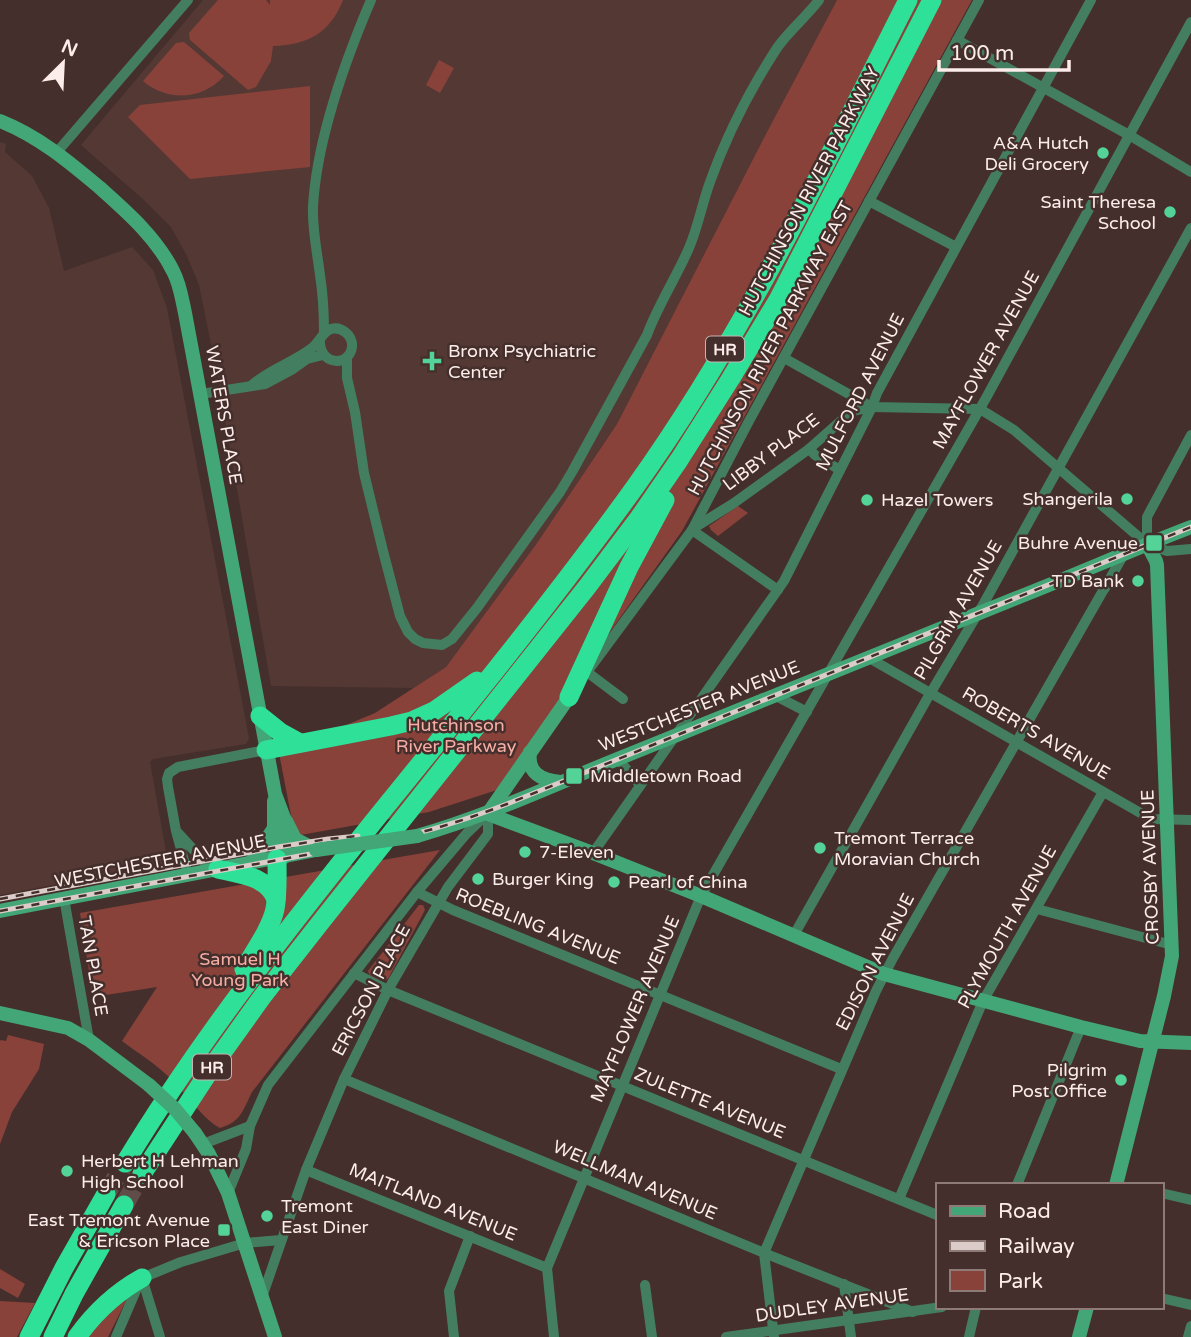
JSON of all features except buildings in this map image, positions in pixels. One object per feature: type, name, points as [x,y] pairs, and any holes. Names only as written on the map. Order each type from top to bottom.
[{"type":"highway","name":"HUTCHINSON RIVER PARKWAY","points":[[125,1163],[211,1031],[297,917],[584,556],[657,454],[747,312],[908,0]]},
{"type":"highway","name":"HUTCHINSON RIVER PARKWAY","points":[[142,1174],[248,1016],[587,587],[671,472],[731,378],[783,289],[932,0]]},
{"type":"highway","points":[[569,697],[641,543],[698,447],[731,378]]},
{"type":"highway","points":[[267,750],[419,718],[443,706],[496,669]]},
{"type":"highway","points":[[261,716],[280,732],[300,743]]},
{"type":"highway","points":[[211,1031],[231,989],[271,920],[275,909],[280,858]]},
{"type":"highway","points":[[215,869],[261,882],[271,889],[276,899]]},
{"type":"highway","points":[[29,1337],[106,1194]]},
{"type":"highway","points":[[53,1337],[124,1205]]},
{"type":"highway","points":[[77,1337],[106,1303],[121,1290],[142,1278]]},
{"type":"main road","name":"WATERS PLACE","points":[[0,121],[23,131],[57,152],[136,221],[174,272],[186,313],[261,716],[279,823],[280,858]]},
{"type":"main road","name":"WESTCHESTER AVENUE","points":[[0,911],[316,850],[417,836],[488,818],[560,782],[1191,527]]},
{"type":"main road","name":"CROSBY AVENUE","points":[[1121,1183],[1171,968],[1172,945],[1157,565],[1147,544]]},
{"type":"main road","points":[[569,697],[488,818],[593,853],[884,974],[1140,1041],[1191,1043]]},
{"type":"main road","points":[[530,752],[532,769],[548,781],[560,782]]},
{"type":"main road","points":[[251,863],[279,823],[295,839],[316,850]]},
{"type":"main road","points":[[0,1013],[68,1028],[89,1040],[175,1108],[199,1138],[228,1193],[275,1337]]},
{"type":"main road","points":[[1079,1337],[1086,1309]]},
{"type":"street","points":[[57,152],[188,0]]},
{"type":"street","points":[[347,378],[319,348],[324,306],[313,233],[313,204],[331,111],[371,0]]},
{"type":"street","points":[[347,357],[347,378],[364,473],[400,616],[415,639],[423,643],[442,645],[452,639],[477,608],[572,472],[647,335],[690,246],[711,180],[739,116],[778,46],[819,0]]},
{"type":"street","name":"HUTCHINSON RIVER PARKWAY EAST","points":[[569,697],[692,530],[979,0]]},
{"type":"street","name":"MULFORD AVENUE","points":[[593,853],[778,590],[877,393],[1091,0]]},
{"type":"street","name":"MAYFLOWER AVENUE","points":[[554,1337],[547,1268],[701,896],[980,409],[1191,22]]},
{"type":"street","points":[[957,40],[1191,172]]},
{"type":"street","points":[[869,201],[956,247]]},
{"type":"street","name":"PILGRIM AVENUE","points":[[793,935],[1059,469],[1191,228]]},
{"type":"street","points":[[324,306],[337,328]]},
{"type":"street","points":[[201,394],[265,384],[307,359],[328,358],[339,361],[347,357],[352,349],[352,340],[346,332],[337,328],[330,329],[313,348],[262,375],[251,386]]},
{"type":"street","points":[[784,358],[872,407],[980,409],[1014,429],[1147,544],[1167,551],[1191,550]]},
{"type":"street","name":"LIBBY PLACE","points":[[692,530],[809,449],[852,411],[872,407]]},
{"type":"street","points":[[1147,544],[1147,517],[1191,435]]},
{"type":"street","points":[[809,449],[840,470]]},
{"type":"street","points":[[692,530],[778,590]]},
{"type":"street","name":"EDISON AVENUE","points":[[764,1253],[884,974],[1124,554]]},
{"type":"street","points":[[1078,573],[1105,588]]},
{"type":"street","name":"ROBERTS AVENUE","points":[[869,658],[1151,820],[1191,820]]},
{"type":"street","points":[[587,672],[623,699]]},
{"type":"street","points":[[776,696],[807,712]]},
{"type":"street","points":[[188,874],[176,831],[167,779],[169,774],[178,767],[267,750]]},
{"type":"street","points":[[618,759],[640,785]]},
{"type":"street","name":"PLYMOUTH AVENUE","points":[[899,1199],[983,1001],[1103,792]]},
{"type":"street","points":[[228,1193],[246,1149],[250,1126],[268,1085],[417,892],[467,833],[488,818]]},
{"type":"street","name":"ERICSON PLACE","points":[[262,1297],[306,1170],[344,1079],[388,990],[438,903],[488,834],[488,818]]},
{"type":"street","points":[[450,827],[453,850]]},
{"type":"street","points":[[176,831],[215,869]]},
{"type":"street","name":"ROEBLING AVENUE","points":[[417,892],[841,1069]]},
{"type":"street","name":"TAN PLACE","points":[[64,898],[89,1040]]},
{"type":"street","points":[[1037,909],[1172,945]]},
{"type":"street","name":"ZULETTE AVENUE","points":[[354,973],[388,990],[936,1215]]},
{"type":"street","points":[[1018,1183],[1081,1027]]},
{"type":"street","name":"WELLMAN AVENUE","points":[[344,1079],[913,1312]]},
{"type":"street","points":[[199,1138],[250,1126]]},
{"type":"street","name":"MAITLAND AVENUE","points":[[306,1170],[547,1268]]},
{"type":"street","points":[[1163,1193],[1191,1200]]},
{"type":"street","points":[[454,1337],[449,1291],[470,1236]]},
{"type":"street","points":[[116,1337],[142,1278],[181,1262],[245,1243],[281,1240]]},
{"type":"street","points":[[764,1253],[773,1334]]},
{"type":"street","points":[[142,1278],[160,1337]]},
{"type":"street","points":[[844,1284],[851,1337]]},
{"type":"street","points":[[645,1285],[652,1337]]},
{"type":"street","points":[[134,1299],[149,1302]]},
{"type":"street","points":[[1163,1299],[1191,1306]]},
{"type":"street","name":"DUDLEY AVENUE","points":[[726,1337],[773,1334],[936,1308]]},
{"type":"street","points":[[969,1337],[976,1309]]},
{"type":"street","points":[[1188,1337],[1191,1326]]},
{"type":"shaded area","name":"Bronx Psychiatric Center","points":[[203,0],[837,0],[617,424],[537,543],[446,667],[414,688],[271,686],[199,285],[171,227],[81,145]]},
{"type":"shaded area","points":[[0,142],[6,144],[5,152],[32,176],[49,208],[64,271],[132,247],[153,270],[167,308],[249,738],[246,744],[153,759],[150,762],[168,863],[0,895]]},
{"type":"green space","points":[[218,0],[266,0],[270,5],[270,0],[343,0],[332,21],[316,35],[297,43],[273,46],[271,61],[256,87],[248,90],[190,40],[189,33]]},
{"type":"green space","name":"Hutchinson River Parkway","points":[[837,0],[972,0],[682,531],[497,790],[429,812],[295,836],[279,753],[375,713],[446,667],[537,543],[617,424]]},
{"type":"green space","points":[[184,42],[224,76],[206,90],[185,95],[163,92],[143,81],[176,43]]},
{"type":"green space","points":[[439,60],[454,68],[440,93],[426,85]]},
{"type":"green space","points":[[310,86],[310,167],[190,179],[128,117],[140,105]]},
{"type":"green space","points":[[738,506],[748,513],[718,536],[711,530],[709,526]]},
{"type":"green space","name":"Samuel H Young Park","points":[[440,850],[252,1092],[241,1114],[233,1122],[220,1128],[201,1112],[165,1073],[122,1041],[157,987],[93,997],[80,913]]},
{"type":"green space","points":[[419,905],[423,905],[425,910],[388,979],[373,977],[368,971]]},
{"type":"green space","points":[[8,1035],[44,1044],[39,1069],[12,1112],[0,1144],[0,1041],[6,1041]]},
{"type":"green space","points":[[0,1269],[25,1284],[18,1298],[0,1288]]},
{"type":"green space","points":[[132,1289],[108,1337],[81,1337]]},
{"type":"green space","points":[[0,1301],[35,1303],[17,1337],[0,1337]]},
{"type":"tunnel","points":[[106,1194],[125,1163]]},
{"type":"tunnel","points":[[124,1205],[142,1174]]},
{"type":"railway","points":[[0,911],[387,840],[463,820],[1191,527]]},
{"type":"railway","points":[[0,899],[278,847],[358,836]]},
{"type":"place","name":"A&A Hutch Deli Grocery","points":[[1103,153]]},
{"type":"place","name":"Saint Theresa School","points":[[1170,212]]},
{"type":"place","name":"Bronx Psychiatric Center","points":[[432,361]]},
{"type":"place","name":"Shangerila","points":[[1127,499]]},
{"type":"place","name":"Hazel Towers","points":[[867,500]]},
{"type":"place","name":"Buhre Avenue","points":[[1154,543]]},
{"type":"place","name":"TD Bank","points":[[1138,581]]},
{"type":"place","name":"Middletown Road","points":[[574,776]]},
{"type":"place","name":"Tremont Terrace Moravian Church","points":[[820,848]]},
{"type":"place","name":"7-Eleven","points":[[525,852]]},
{"type":"place","name":"Burger King","points":[[478,879]]},
{"type":"place","name":"Pearl of China","points":[[614,882]]},
{"type":"place","name":"Pilgrim Post Office","points":[[1121,1080]]},
{"type":"place","name":"Herbert H Lehman High School","points":[[67,1171]]},
{"type":"place","name":"Tremont East Diner","points":[[267,1216]]},
{"type":"place","name":"East Tremont Avenue & Ericson Place","points":[[224,1230]]}]
